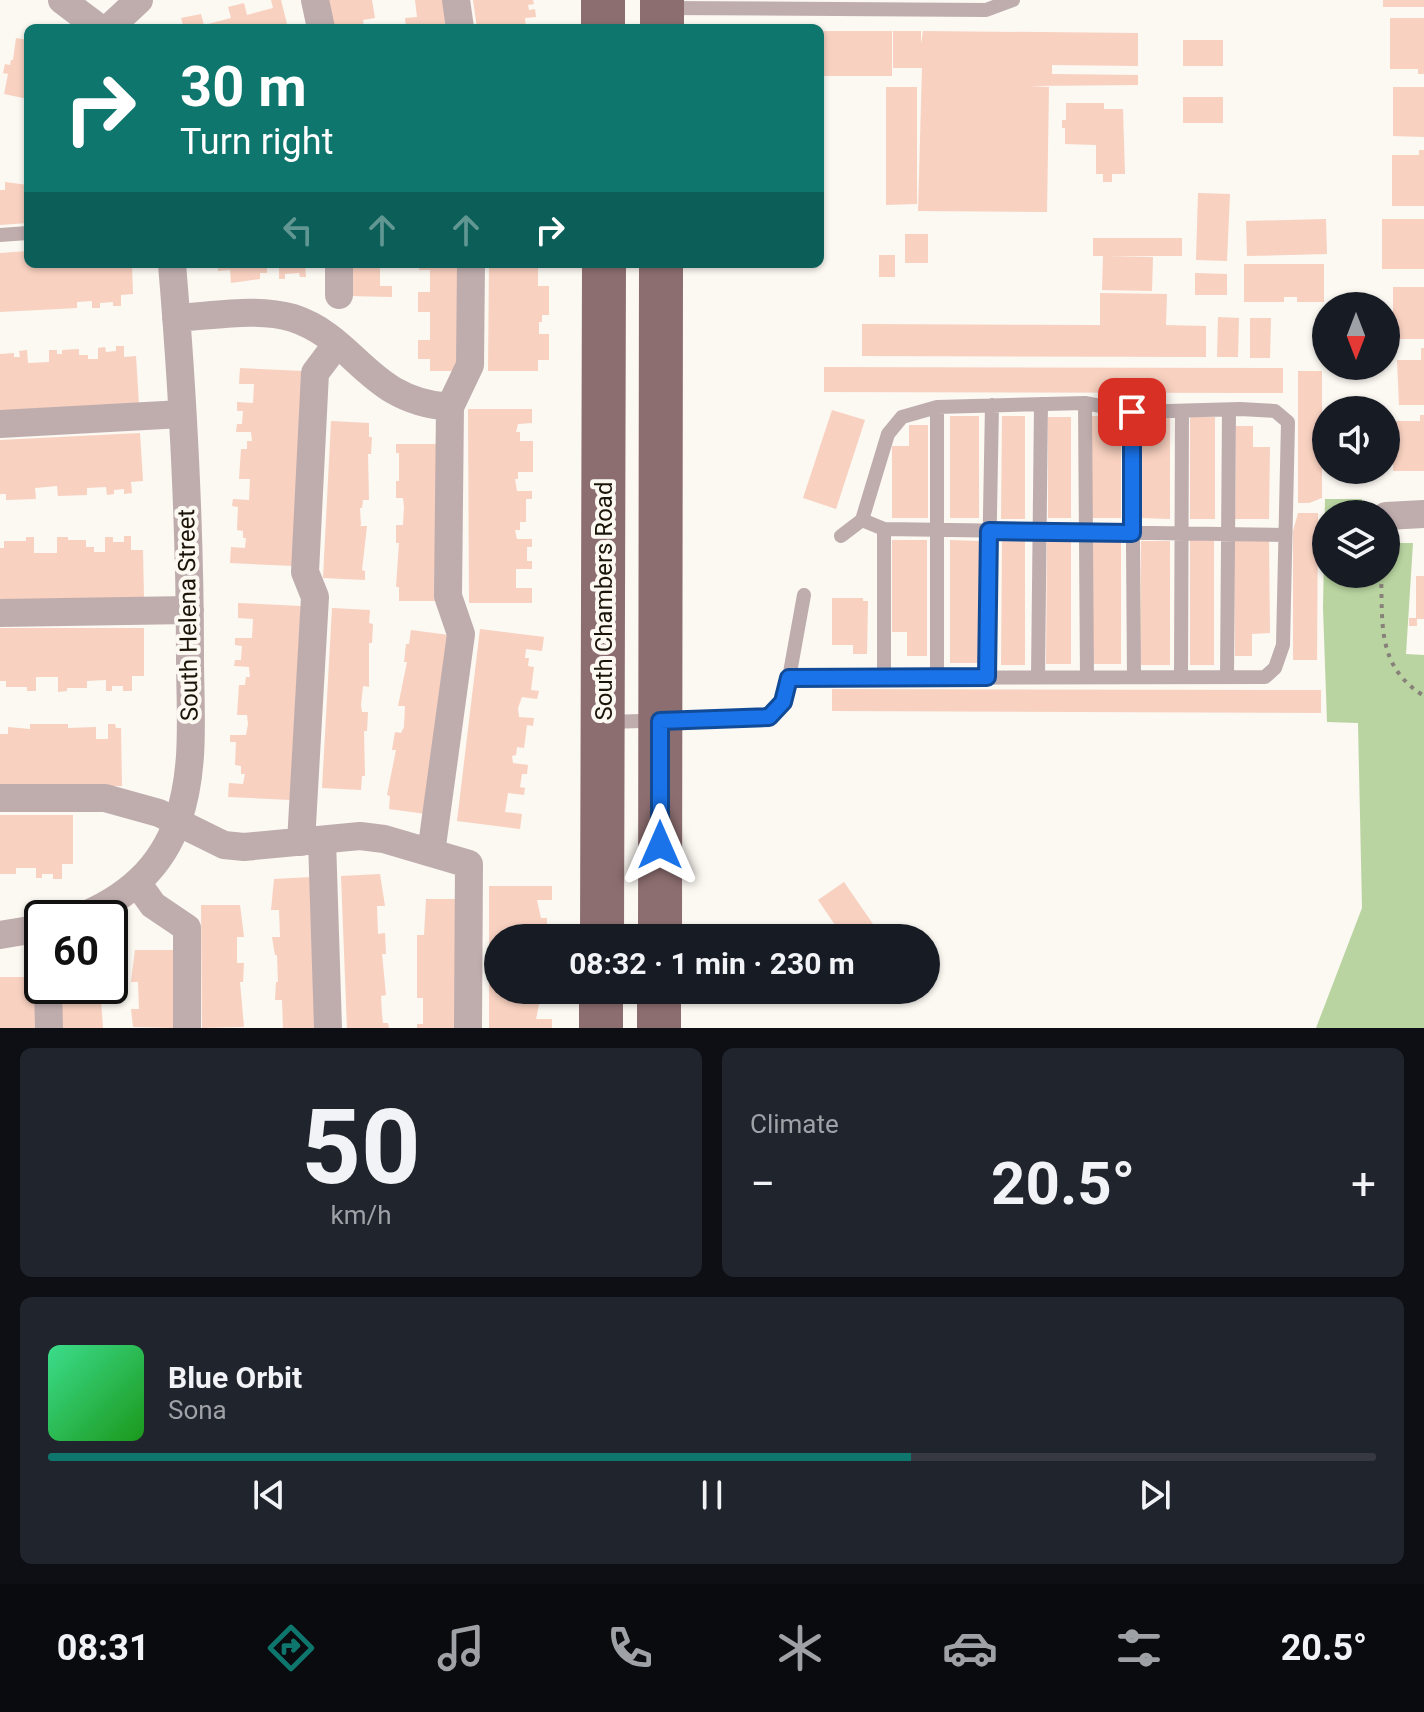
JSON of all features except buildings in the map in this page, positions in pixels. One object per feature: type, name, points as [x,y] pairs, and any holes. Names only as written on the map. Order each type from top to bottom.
[{"type":"main road","points":[[603,0],[603,24]]},
{"type":"main road","name":"South Chambers Road","points":[[602,924],[604,268]]},
{"type":"main road","points":[[660,924],[661,268]]},
{"type":"main road","points":[[601,1004],[601,1028]]},
{"type":"main road","points":[[659,1004],[659,1028]]},
{"type":"street","points":[[62,0],[94,24]]},
{"type":"street","points":[[113,24],[139,0]]},
{"type":"street","points":[[315,0],[320,24]]},
{"type":"street","points":[[456,0],[459,24]]},
{"type":"street","name":"South Helena Street","points":[[115,900],[138,884],[158,861],[177,822],[190,771],[190,610],[172,268]]},
{"type":"street","points":[[339,268],[339,295]]},
{"type":"street","points":[[431,853],[461,634],[448,596],[450,407],[470,365],[471,268]]},
{"type":"street","points":[[176,318],[263,313],[292,318],[316,328],[375,380],[397,395],[426,405],[450,407]]},
{"type":"street","points":[[328,1028],[312,841],[315,597],[305,572],[315,373],[336,345]]},
{"type":"street","points":[[0,424],[182,414]]},
{"type":"street","points":[[1400,515],[1424,514]]},
{"type":"street","points":[[0,613],[190,610]]},
{"type":"street","points":[[0,798],[105,798],[159,813],[224,845],[244,847],[360,836],[384,839],[469,864],[468,1028]]},
{"type":"street","points":[[138,884],[153,905],[187,928],[187,1028]]},
{"type":"street","points":[[0,935],[24,931]]},
{"type":"street","points":[[48,1004],[49,1028]]},
{"type":"lane","points":[[662,12],[986,10],[1013,0]]},
{"type":"lane","points":[[0,235],[24,233]]},
{"type":"lane","points":[[789,678],[1265,677],[1275,668],[1283,645],[1288,422],[1275,411],[1132,412],[1085,403],[937,407],[902,417],[888,434],[862,520],[841,536]]},
{"type":"lane","points":[[1085,403],[1087,677]]},
{"type":"lane","points":[[1038,677],[1041,404]]},
{"type":"lane","points":[[987,677],[992,405]]},
{"type":"lane","points":[[937,407],[937,677]]},
{"type":"lane","points":[[1227,677],[1229,410]]},
{"type":"lane","points":[[1181,677],[1182,411]]},
{"type":"lane","points":[[1132,412],[1134,677]]},
{"type":"lane","points":[[862,520],[884,529],[1285,535]]},
{"type":"lane","points":[[884,529],[884,678]]},
{"type":"lane","points":[[604,723],[769,717],[783,702],[804,595]]},
{"type":"path","points":[[1382,588],[1385,650],[1407,685],[1424,696]]},
{"type":"green space","points":[[1400,543],[1413,543],[1406,654],[1424,655],[1424,1028],[1316,1028],[1362,908],[1358,723],[1327,722],[1323,588],[1400,588]]},
{"type":"route","points":[[660,845],[660,721],[769,717],[783,702],[789,678],[987,677],[989,531],[1132,533],[1132,412]]}]
